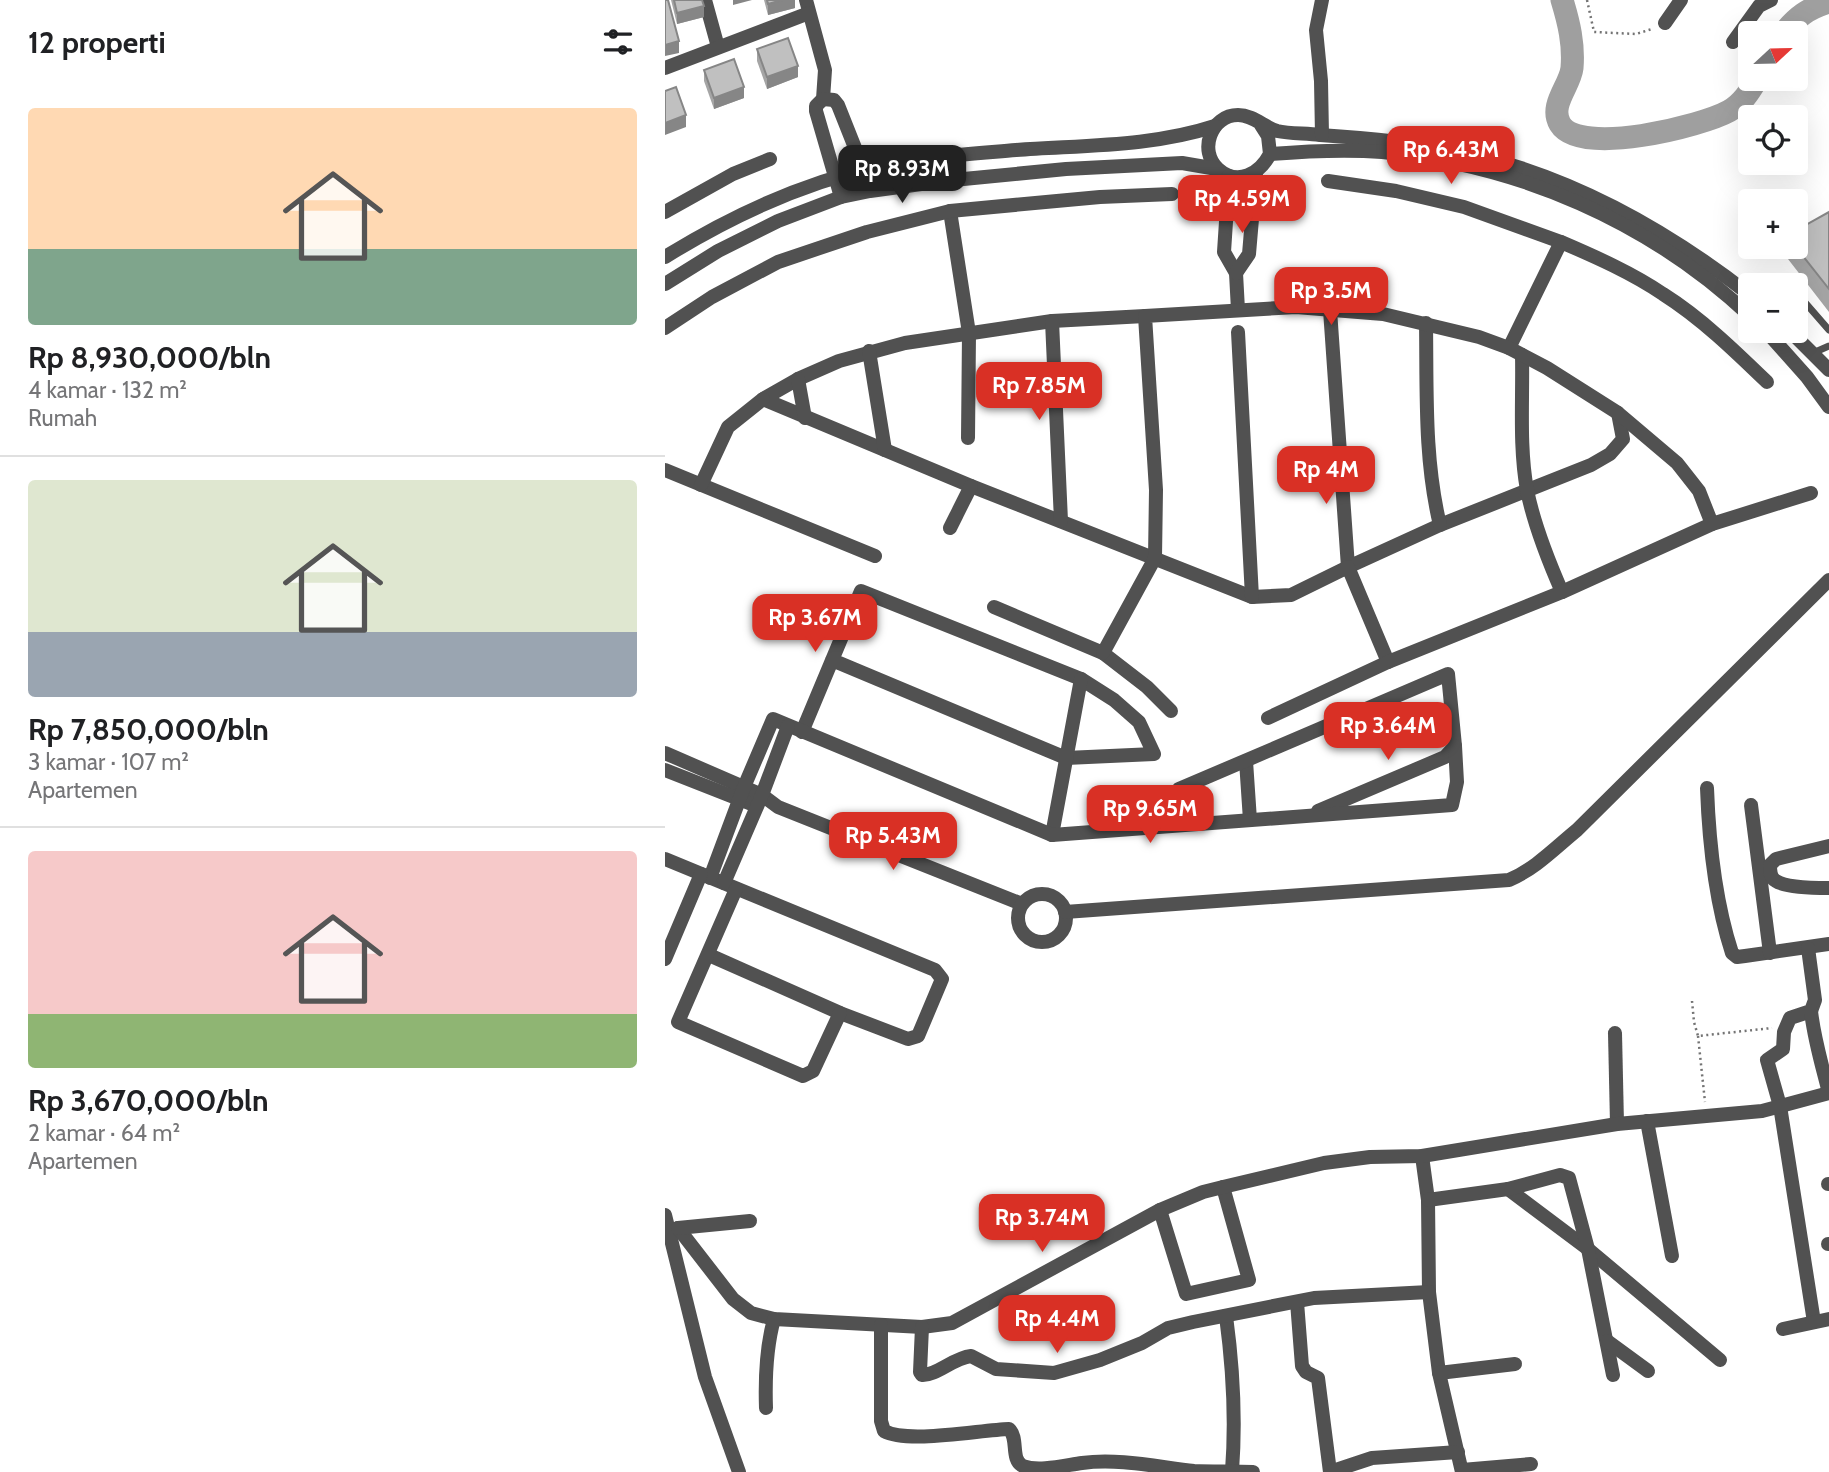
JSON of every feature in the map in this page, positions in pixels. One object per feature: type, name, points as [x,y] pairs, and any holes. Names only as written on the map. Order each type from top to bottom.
[{"type":"street","points":[[705,0],[717,47]]},
{"type":"street","points":[[1322,0],[1316,30],[1322,135]]},
{"type":"street","points":[[1665,23],[1681,0]]},
{"type":"street","points":[[1733,42],[1763,2]]},
{"type":"street","points":[[665,68],[808,7],[825,70],[823,99],[816,106],[816,111],[841,197]]},
{"type":"street","points":[[823,99],[834,100],[838,105],[866,170],[870,191]]},
{"type":"street","points":[[665,257],[706,232],[769,201],[835,177],[938,157],[1187,135],[1237,115],[1250,117],[1261,125],[1279,131],[1418,144],[1458,151],[1525,169],[1589,194],[1651,225],[1709,262],[1738,285]]},
{"type":"street","points":[[665,284],[718,251],[766,227],[841,197],[870,191],[1066,169],[1182,163],[1243,177],[1256,172],[1270,154],[1268,136],[1261,125]]},
{"type":"street","points":[[1215,126],[1208,140],[1209,156],[1223,172],[1224,252],[1236,273],[1238,310]]},
{"type":"street","points":[[1270,154],[1325,150],[1434,158],[1541,186],[1641,233],[1687,263],[1738,306]]},
{"type":"street","points":[[665,212],[733,174],[770,159]]},
{"type":"street","points":[[1236,273],[1249,254],[1256,172]]},
{"type":"street","points":[[1328,181],[1396,191],[1464,207],[1600,258],[1663,294],[1702,323],[1767,382]]},
{"type":"street","points":[[665,328],[712,297],[778,262],[867,232],[950,211],[1100,197],[1172,194]]},
{"type":"street","points":[[950,211],[969,333],[968,438]]},
{"type":"street","points":[[1561,242],[1516,352],[1527,491],[1546,555],[1562,592]]},
{"type":"street","points":[[701,485],[728,427],[763,399],[798,379],[869,351],[1052,321],[1296,307],[1383,314],[1479,337],[1516,352],[1619,413],[1677,463],[1699,491],[1712,524]]},
{"type":"street","points":[[1330,310],[1348,567],[1388,662]]},
{"type":"street","points":[[1103,653],[1155,558],[1156,490],[1145,316]]},
{"type":"street","points":[[1052,321],[1061,521]]},
{"type":"street","points":[[1426,323],[1427,421],[1434,503],[1440,526]]},
{"type":"street","points":[[1237,332],[1252,597]]},
{"type":"street","points":[[1777,343],[1829,407]]},
{"type":"street","points":[[1803,343],[1829,370]]},
{"type":"street","points":[[869,351],[885,450]]},
{"type":"street","points":[[798,379],[805,418]]},
{"type":"street","points":[[763,399],[971,486],[1252,597],[1291,595],[1440,526],[1591,465],[1618,447],[1648,439]]},
{"type":"street","points":[[1618,447],[1623,439],[1619,413]]},
{"type":"street","points":[[665,470],[875,556]]},
{"type":"street","points":[[950,528],[971,486]]},
{"type":"street","points":[[1268,718],[1388,662],[1562,592],[1712,524],[1811,493]]},
{"type":"street","points":[[1065,912],[1509,880],[1516,877],[1538,864],[1577,830],[1829,580]]},
{"type":"street","points":[[665,959],[669,939],[718,881],[832,660],[861,591],[1081,679],[1114,700],[1139,722],[1154,754],[1066,758],[832,660]]},
{"type":"street","points":[[995,607],[1103,653],[1147,687],[1171,711]]},
{"type":"street","points":[[840,1013],[813,1071],[803,1076],[672,1020],[709,955],[718,881],[742,794],[773,719],[1052,835],[1452,805],[1457,782],[1448,674],[1179,789],[1183,825]]},
{"type":"street","points":[[1052,835],[1081,679]]},
{"type":"street","points":[[1307,816],[1445,757],[1455,746]]},
{"type":"street","points":[[665,753],[742,794]]},
{"type":"street","points":[[1245,761],[1250,820]]},
{"type":"street","points":[[665,770],[778,807],[1022,904]]},
{"type":"street","points":[[1707,788],[1716,882],[1732,953],[1737,957],[1829,944]]},
{"type":"street","points":[[1751,805],[1770,953]]},
{"type":"street","points":[[1829,846],[1776,859],[1770,864],[1772,877],[1776,881],[1797,886],[1829,888]]},
{"type":"street","points":[[665,859],[936,970],[941,976],[941,984],[918,1036],[908,1039],[840,1013],[709,955]]},
{"type":"street","points":[[1035,895],[1050,895],[1057,899],[1065,912],[1062,932],[1051,940],[1038,941],[1026,935],[1018,917],[1022,904],[1035,895]]},
{"type":"street","points":[[750,1221],[678,1228],[733,1300],[751,1313],[774,1319],[922,1327],[952,1322],[1160,1210],[1203,1192],[1324,1163],[1370,1157],[1422,1156],[1617,1124],[1762,1111],[1829,1093],[1821,1056],[1814,1040],[1811,1011],[1815,1000],[1808,948]]},
{"type":"street","points":[[1783,1329],[1822,1321],[1780,1106],[1767,1060],[1783,1049],[1786,1026],[1790,1018],[1811,1011]]},
{"type":"street","points":[[1615,1033],[1617,1124]]},
{"type":"street","points":[[1647,1121],[1672,1256]]},
{"type":"street","points":[[1422,1156],[1428,1200],[1429,1292],[1439,1373],[1462,1471],[1531,1464]]},
{"type":"street","points":[[1428,1200],[1508,1189],[1560,1175],[1569,1178],[1588,1249],[1613,1375]]},
{"type":"street","points":[[1160,1210],[1186,1294],[1249,1280],[1223,1187]]},
{"type":"street","points":[[1508,1189],[1588,1249],[1720,1360]]},
{"type":"street","points":[[665,1215],[705,1377],[739,1472]]},
{"type":"street","points":[[922,1327],[922,1375],[929,1375],[956,1360],[971,1356],[996,1369],[1054,1373],[1100,1360],[1142,1343],[1168,1328],[1314,1298],[1429,1292]]},
{"type":"street","points":[[1297,1302],[1302,1366],[1305,1372],[1318,1378],[1330,1472],[1372,1458],[1458,1452]]},
{"type":"street","points":[[1226,1316],[1235,1422],[1232,1471]]},
{"type":"street","points":[[766,1408],[765,1383],[774,1319]]},
{"type":"street","points":[[881,1325],[881,1421],[884,1432],[892,1435],[924,1436],[1009,1429],[1014,1436],[1017,1469],[1044,1470],[1087,1462],[1253,1472]]},
{"type":"street","points":[[1607,1341],[1649,1371]]},
{"type":"street","points":[[1439,1373],[1515,1364]]},
{"type":"lane","points":[[1808,306],[1829,330]]},
{"type":"lane","points":[[1813,353],[1829,346]]},
{"type":"path","points":[[1587,0],[1594,32],[1636,34],[1665,23]]},
{"type":"path","points":[[1692,1001],[1706,1110],[1703,1115]]},
{"type":"path","points":[[1698,1036],[1786,1026]]},
{"type":"building","points":[[665,0],[668,0],[679,41],[665,45]]},
{"type":"building","points":[[674,0],[702,0],[704,6],[677,13]]},
{"type":"building","points":[[788,38],[798,66],[767,77],[757,49]]},
{"type":"building","points":[[734,59],[744,87],[714,98],[704,70]]},
{"type":"building","points":[[676,87],[686,115],[665,123],[665,91]]},
{"type":"building","points":[[1829,212],[1829,289],[1805,259],[1808,259],[1808,224]]},
{"type":"waterway","points":[[1562,0],[1570,34],[1572,68],[1558,103],[1557,117],[1560,124],[1572,134],[1591,138],[1642,136],[1694,124],[1729,111],[1749,91]]},
{"type":"waterway","points":[[1794,21],[1815,7],[1829,2]]}]
